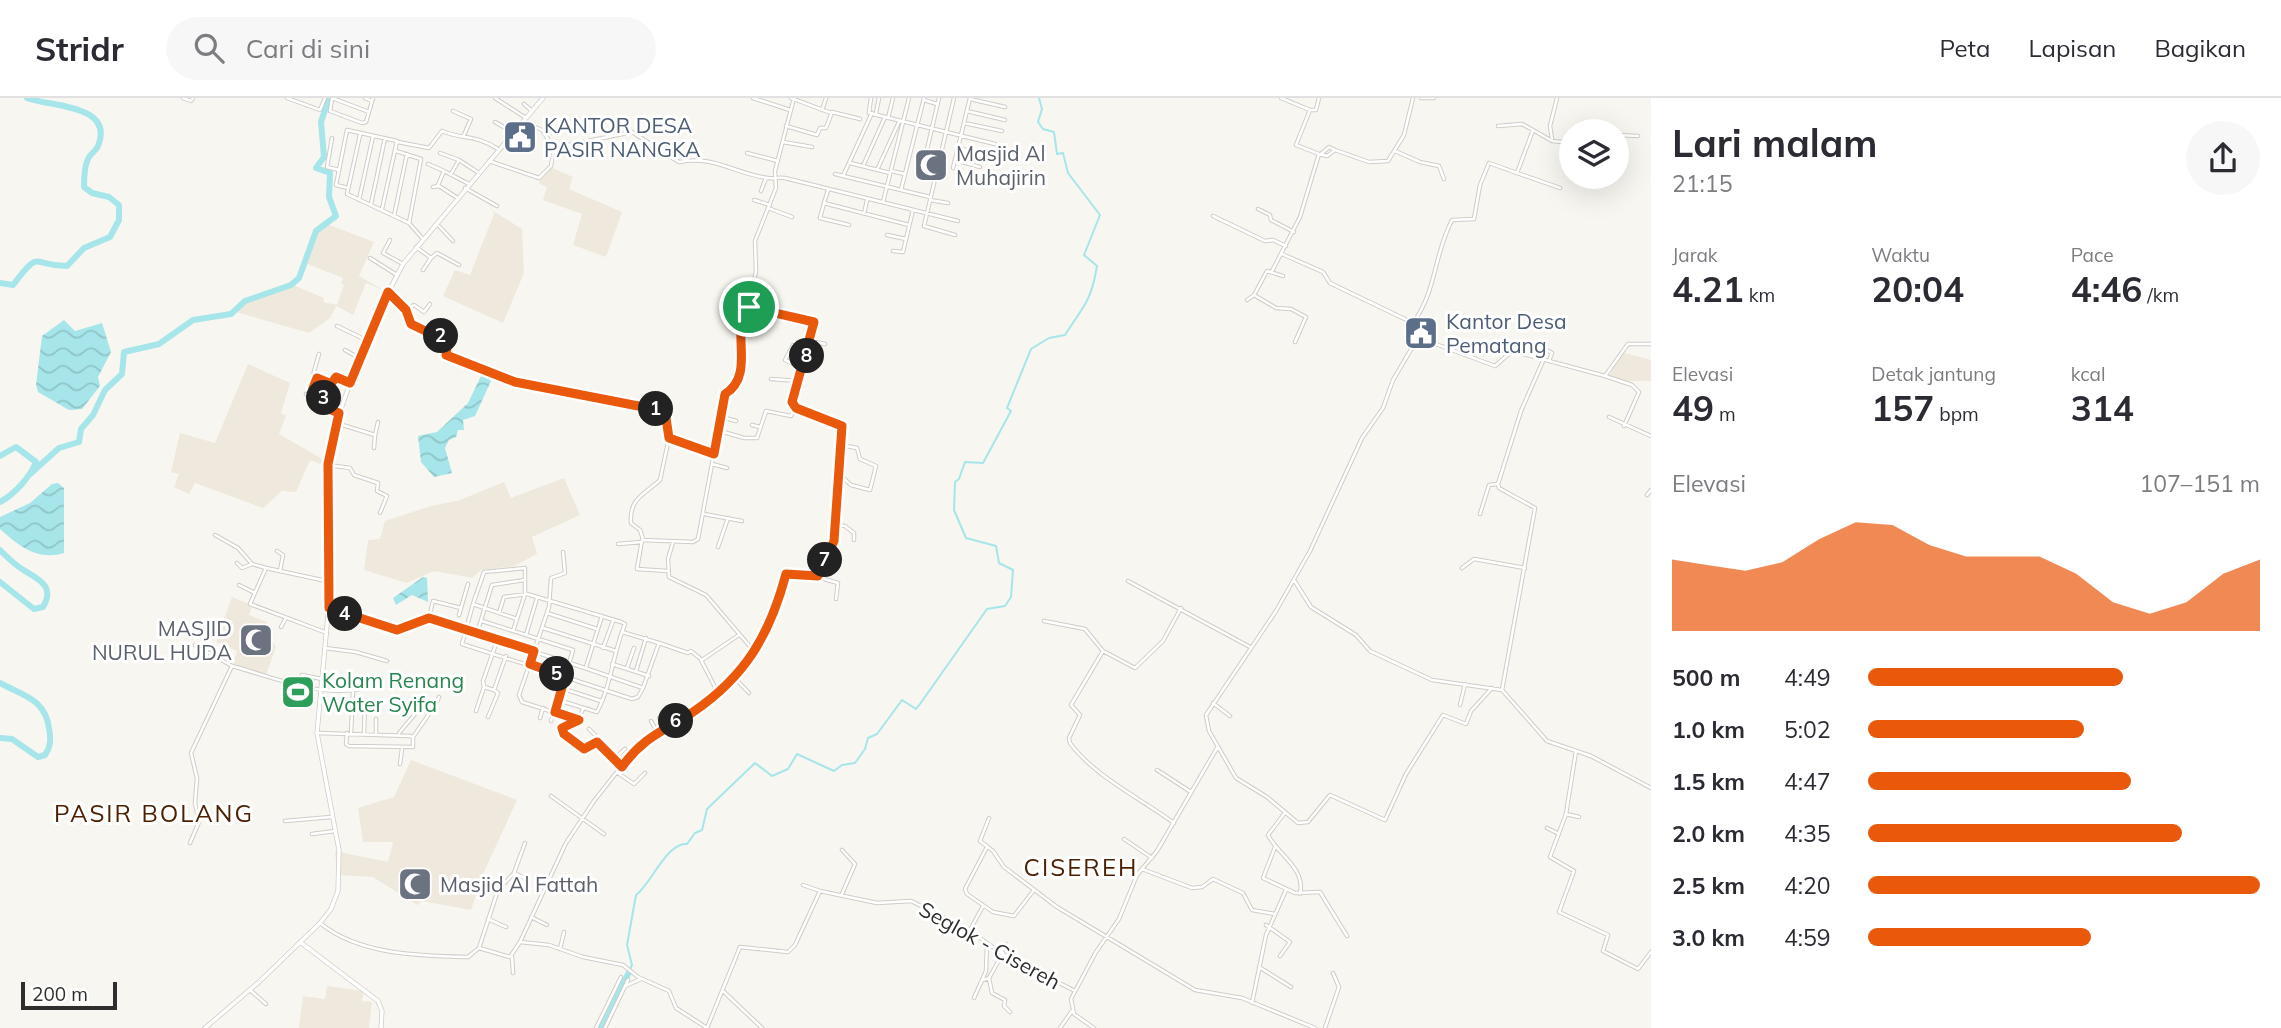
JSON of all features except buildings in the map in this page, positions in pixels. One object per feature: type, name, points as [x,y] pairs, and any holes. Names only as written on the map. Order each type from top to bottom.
[{"type":"street","points":[[183,98],[191,101],[193,98]]},
{"type":"street","points":[[287,98],[320,110],[325,98]]},
{"type":"street","points":[[365,98],[373,99],[366,122],[362,123],[330,111],[332,98],[369,112]]},
{"type":"street","points":[[489,162],[539,178],[551,166],[554,148],[541,130],[495,98]]},
{"type":"street","points":[[205,1028],[320,923],[334,905],[339,886],[340,864],[317,733],[331,582],[328,464],[339,413],[366,340],[403,264],[543,98]]},
{"type":"street","points":[[753,98],[790,110]]},
{"type":"street","points":[[618,544],[642,540],[697,540],[725,394],[734,390],[742,376],[740,320],[743,311],[749,307],[756,271],[755,241],[776,188],[774,178],[793,98],[831,113],[860,119]]},
{"type":"street","points":[[822,110],[826,98]]},
{"type":"street","points":[[871,98],[867,110],[874,113],[995,144]]},
{"type":"street","points":[[843,176],[879,98]]},
{"type":"street","points":[[863,166],[894,98]]},
{"type":"street","points":[[877,170],[909,98]]},
{"type":"street","points":[[936,173],[923,168],[939,98]]},
{"type":"street","points":[[954,98],[924,227],[955,234]]},
{"type":"street","points":[[1281,98],[1310,110],[1316,110],[1320,98]]},
{"type":"street","points":[[1310,110],[1296,145],[1327,156],[1335,150],[1373,162],[1388,161],[1404,135],[1413,98]]},
{"type":"street","points":[[1421,98],[1434,98]]},
{"type":"street","points":[[1552,141],[1550,126],[1556,98]]},
{"type":"street","points":[[901,190],[923,99],[937,104]]},
{"type":"street","points":[[953,168],[970,99],[1005,107]]},
{"type":"street","points":[[524,104],[532,111]]},
{"type":"street","points":[[453,111],[471,119],[464,135]]},
{"type":"street","points":[[967,111],[1005,120]]},
{"type":"street","points":[[786,126],[818,135],[821,128],[826,128],[831,113]]},
{"type":"street","points":[[883,202],[901,121]]},
{"type":"street","points":[[495,122],[514,133]]},
{"type":"street","points":[[964,123],[1002,131]]},
{"type":"street","points":[[1498,126],[1522,124],[1552,141],[1559,142]]},
{"type":"street","points":[[348,188],[336,185],[346,130],[423,149],[434,145],[440,131],[471,135],[499,150]]},
{"type":"street","points":[[1517,173],[1533,130]]},
{"type":"street","points":[[554,148],[606,140],[632,132],[676,161],[713,161],[766,178],[867,198],[958,221]]},
{"type":"street","points":[[360,134],[347,195],[409,223],[423,239]]},
{"type":"street","points":[[359,200],[373,136]]},
{"type":"street","points":[[1629,136],[1639,136]]},
{"type":"street","points":[[332,138],[327,167],[339,170]]},
{"type":"street","points":[[371,205],[385,138]]},
{"type":"street","points":[[382,209],[398,142]]},
{"type":"street","points":[[783,142],[812,147]]},
{"type":"street","points":[[958,148],[991,156]]},
{"type":"street","points":[[395,150],[421,159],[409,223]]},
{"type":"street","points":[[1395,151],[1420,162],[1439,166],[1444,179]]},
{"type":"street","points":[[440,153],[459,160],[479,173]]},
{"type":"street","points":[[747,153],[778,161]]},
{"type":"street","points":[[394,216],[407,154]]},
{"type":"street","points":[[1247,300],[1254,295],[1267,272],[1272,271],[1294,232],[1311,188],[1320,154]]},
{"type":"street","points":[[925,158],[939,161]]},
{"type":"street","points":[[451,174],[459,160]]},
{"type":"street","points":[[955,160],[980,167]]},
{"type":"street","points":[[850,163],[905,174]]},
{"type":"street","points":[[1413,323],[1432,290],[1432,276],[1451,222],[1455,218],[1474,219],[1480,185],[1489,163],[1559,188]]},
{"type":"street","points":[[428,164],[451,174],[497,206]]},
{"type":"street","points":[[444,171],[435,186],[456,198]]},
{"type":"street","points":[[835,174],[948,203]]},
{"type":"street","points":[[761,191],[766,178]]},
{"type":"street","points":[[828,190],[820,218],[849,225]]},
{"type":"street","points":[[864,214],[867,198]]},
{"type":"street","points":[[754,200],[792,217]]},
{"type":"street","points":[[824,203],[909,225]]},
{"type":"street","points":[[1258,209],[1270,215],[1271,220],[1294,232]]},
{"type":"street","points":[[892,251],[903,253],[913,210]]},
{"type":"street","points":[[1213,216],[1265,242],[1273,240],[1286,246]]},
{"type":"street","points":[[437,224],[453,241]]},
{"type":"street","points":[[887,235],[906,239]]},
{"type":"street","points":[[390,240],[384,253],[403,264]]},
{"type":"street","points":[[416,247],[431,258]]},
{"type":"street","points":[[423,270],[437,253],[459,265]]},
{"type":"street","points":[[1282,254],[1323,272],[1330,283],[1413,323],[1417,327],[1416,341],[1393,380],[1383,408],[1362,438],[1294,580],[1205,718],[1217,748],[1236,778],[1267,797],[1284,814],[1298,823],[1306,823],[1331,794],[1385,820],[1406,774],[1443,715],[1466,724],[1477,704],[1492,688]]},
{"type":"street","points":[[370,258],[397,275]]},
{"type":"street","points":[[1272,271],[1283,276]]},
{"type":"street","points":[[388,292],[406,310],[411,324],[448,342],[446,355],[515,382],[659,410],[666,418],[669,438],[659,482],[636,499],[632,506],[631,523],[640,530],[642,540],[638,571],[668,571]]},
{"type":"street","points":[[1254,295],[1276,308],[1291,309],[1307,317],[1295,342]]},
{"type":"street","points":[[406,310],[414,305],[424,312],[430,304]]},
{"type":"street","points":[[749,307],[813,321],[811,341],[792,402],[795,407],[842,426],[834,541],[817,577]]},
{"type":"street","points":[[337,326],[366,340]]},
{"type":"street","points":[[811,341],[825,344]]},
{"type":"street","points":[[1416,341],[1436,344],[1493,366],[1497,366],[1505,354],[1512,351],[1632,385],[1639,392],[1624,426]]},
{"type":"street","points":[[1605,376],[1628,344],[1651,344]]},
{"type":"street","points":[[803,368],[785,360],[793,345],[808,351]]},
{"type":"street","points":[[1545,349],[1552,353],[1549,362]]},
{"type":"street","points":[[345,350],[359,358]]},
{"type":"street","points":[[325,357],[319,355],[313,375],[331,384]]},
{"type":"street","points":[[1502,690],[1535,508],[1499,488],[1498,484],[1521,411],[1543,361]]},
{"type":"street","points":[[321,406],[336,377],[350,383]]},
{"type":"street","points":[[317,378],[313,389],[325,394]]},
{"type":"street","points":[[771,379],[800,381]]},
{"type":"street","points":[[306,394],[321,406],[339,413]]},
{"type":"street","points":[[719,431],[749,439],[757,438],[766,411],[791,416],[795,407]]},
{"type":"street","points":[[722,417],[736,421]]},
{"type":"street","points":[[1609,417],[1651,436]]},
{"type":"street","points":[[374,448],[378,422]]},
{"type":"street","points":[[336,423],[375,435]]},
{"type":"street","points":[[752,425],[760,427]]},
{"type":"street","points":[[669,438],[714,454]]},
{"type":"street","points":[[839,474],[851,485],[870,490],[876,466],[860,458],[857,448],[841,445]]},
{"type":"street","points":[[328,464],[350,468],[354,475],[378,483],[377,491],[387,496],[380,513]]},
{"type":"street","points":[[712,464],[727,468]]},
{"type":"street","points":[[1480,514],[1489,485],[1498,484]]},
{"type":"street","points":[[1647,495],[1651,490]]},
{"type":"street","points":[[703,513],[742,521]]},
{"type":"street","points":[[718,547],[728,518]]},
{"type":"street","points":[[836,525],[849,528],[854,533],[854,540]]},
{"type":"street","points":[[215,535],[238,548],[251,564],[331,582]]},
{"type":"street","points":[[673,542],[669,577],[706,595],[753,651]]},
{"type":"street","points":[[277,551],[283,555],[280,571]]},
{"type":"street","points":[[563,552],[565,573],[551,578],[547,613],[520,699],[579,720]]},
{"type":"street","points":[[1462,568],[1474,559],[1525,568]]},
{"type":"street","points":[[237,563],[242,568],[251,564]]},
{"type":"street","points":[[266,568],[250,604],[327,633]]},
{"type":"street","points":[[513,631],[524,594],[524,568],[484,572],[462,644],[635,699],[649,676],[659,643]]},
{"type":"street","points":[[513,973],[512,957],[546,883],[581,820],[639,744],[680,719],[734,677],[775,616],[786,574],[817,577],[838,583],[836,599]]},
{"type":"street","points":[[477,633],[494,584],[525,580]]},
{"type":"street","points":[[1294,580],[1311,607],[1356,635],[1370,651],[1432,680],[1502,690],[1547,741],[1576,751],[1651,788]]},
{"type":"street","points":[[1128,581],[1250,648]]},
{"type":"street","points":[[459,615],[468,584]]},
{"type":"street","points":[[239,585],[255,593]]},
{"type":"street","points":[[499,612],[504,597],[524,594],[625,624],[597,712],[558,700]]},
{"type":"street","points":[[526,635],[537,597]]},
{"type":"street","points":[[429,618],[433,601],[461,608]]},
{"type":"street","points":[[473,604],[517,619]]},
{"type":"street","points":[[329,608],[397,630],[429,618],[643,688]]},
{"type":"street","points":[[1044,621],[1085,629],[1102,651],[1124,665],[1138,667],[1163,641],[1181,608]]},
{"type":"street","points":[[547,613],[597,629]]},
{"type":"street","points":[[585,668],[601,616]]},
{"type":"street","points":[[281,627],[286,618]]},
{"type":"street","points":[[603,648],[613,620]]},
{"type":"street","points":[[482,621],[573,650]]},
{"type":"street","points":[[541,627],[616,651]]},
{"type":"street","points":[[622,632],[688,653],[691,651],[701,660],[717,691]]},
{"type":"street","points":[[701,660],[739,635]]},
{"type":"street","points":[[636,671],[646,638]]},
{"type":"street","points":[[551,721],[576,639]]},
{"type":"street","points":[[476,711],[497,640]]},
{"type":"street","points":[[195,645],[232,666],[259,676],[353,691],[375,685]]},
{"type":"street","points":[[325,648],[356,652],[387,661]]},
{"type":"street","points":[[627,668],[634,648]]},
{"type":"street","points":[[1102,651],[1071,705],[1080,715],[1069,738],[1070,743],[1095,771],[1105,774],[1126,793],[1174,823]]},
{"type":"street","points":[[494,690],[506,656]]},
{"type":"street","points":[[612,664],[649,676]]},
{"type":"street","points":[[190,843],[199,822],[195,803],[197,778],[191,753],[232,666]]},
{"type":"street","points":[[302,675],[321,679]]},
{"type":"street","points":[[734,677],[749,693]]},
{"type":"street","points":[[1460,705],[1465,684]]},
{"type":"street","points":[[484,687],[498,693],[488,717]]},
{"type":"street","points":[[561,688],[602,701]]},
{"type":"street","points":[[353,691],[346,744],[349,746],[412,748],[413,737],[429,715],[421,707]]},
{"type":"street","points":[[398,734],[421,707],[435,707],[439,697]]},
{"type":"street","points":[[364,734],[365,702]]},
{"type":"street","points":[[1213,703],[1230,716]]},
{"type":"street","points":[[540,718],[543,708]]},
{"type":"street","points":[[659,718],[673,708],[680,719]]},
{"type":"street","points":[[583,709],[579,720],[562,728],[564,734],[584,749],[597,742]]},
{"type":"street","points":[[376,719],[376,734]]},
{"type":"street","points":[[651,721],[657,732]]},
{"type":"street","points":[[589,729],[596,736],[597,742],[622,767]]},
{"type":"street","points":[[317,733],[398,734],[413,737]]},
{"type":"street","points":[[1094,1028],[1072,1011],[1070,1003],[1075,991],[1119,919],[1142,869],[1174,823],[1217,748]]},
{"type":"street","points":[[400,764],[402,749]]},
{"type":"street","points":[[614,759],[625,749]]},
{"type":"street","points":[[1576,751],[1566,814],[1550,858],[1574,871],[1559,912],[1608,935],[1603,951],[1638,969],[1651,952]]},
{"type":"street","points":[[1157,769],[1191,792]]},
{"type":"street","points":[[618,773],[634,784],[645,773]]},
{"type":"street","points":[[551,796],[604,834]]},
{"type":"street","points":[[1284,814],[1268,833],[1275,847],[1293,865],[1301,884],[1300,894]]},
{"type":"street","points":[[1566,814],[1579,817]]},
{"type":"street","points":[[285,821],[331,817]]},
{"type":"street","points":[[989,818],[979,837],[1004,867],[1106,937],[1195,990],[1207,994],[1222,993],[1315,1028]]},
{"type":"street","points":[[1546,828],[1559,834]]},
{"type":"street","points":[[312,834],[335,831]]},
{"type":"street","points":[[1124,839],[1152,858]]},
{"type":"street","points":[[320,923],[334,933],[383,950],[468,957],[479,948],[498,890],[514,873],[525,843]]},
{"type":"street","points":[[987,847],[965,889],[967,894],[993,912],[1014,916],[1034,890]]},
{"type":"street","points":[[1275,847],[1263,877],[1286,890],[1300,894],[1314,890],[1320,892],[1347,936]]},
{"type":"street","points":[[842,850],[855,864],[842,894]]},
{"type":"street","points":[[1142,869],[1192,888],[1202,887],[1213,879],[1242,893],[1252,910],[1275,914]]},
{"type":"street","points":[[514,873],[526,878]]},
{"type":"street","points":[[546,883],[565,890]]},
{"type":"street","name":"Seglok - Cisereh","points":[[803,885],[882,903],[911,901],[970,930],[1002,953],[1075,991]]},
{"type":"street","points":[[1252,1003],[1268,926],[1286,890]]},
{"type":"street","points":[[520,942],[560,949],[626,967],[641,979],[669,991],[676,1008],[707,1028],[724,992],[740,947],[783,953],[792,949],[820,891]]},
{"type":"street","points":[[857,904],[858,897]]},
{"type":"street","points":[[970,930],[984,904]]},
{"type":"street","points":[[531,917],[547,925]]},
{"type":"street","points":[[488,919],[506,927]]},
{"type":"street","points":[[1268,926],[1291,944],[1280,956]]},
{"type":"street","points":[[560,949],[564,932]]},
{"type":"street","points":[[300,942],[378,1001],[382,1011],[381,1028]]},
{"type":"street","points":[[974,998],[983,980],[987,943]]},
{"type":"street","points":[[1006,944],[989,978],[992,993],[1005,1000],[1004,1006],[1010,1012]]},
{"type":"street","points":[[479,948],[512,957]]},
{"type":"street","points":[[1259,967],[1291,987]]},
{"type":"street","points":[[1325,1028],[1339,986],[1333,973]]},
{"type":"street","points":[[605,1028],[621,977]]},
{"type":"street","points":[[983,980],[989,978]]},
{"type":"street","points":[[625,986],[641,979]]},
{"type":"street","points":[[596,1028],[628,980]]},
{"type":"street","points":[[250,989],[266,1004]]},
{"type":"street","points":[[724,992],[762,1028]]},
{"type":"street","points":[[1060,1028],[1072,1011]]},
{"type":"shaded area","points":[[550,167],[573,177],[569,189],[622,212],[606,257],[573,245],[582,214],[543,200],[547,187],[538,183]]},
{"type":"shaded area","points":[[463,187],[487,198],[493,211],[522,229],[524,273],[503,323],[443,296],[455,270],[470,275],[494,214],[487,200]]},
{"type":"shaded area","points":[[327,224],[374,242],[359,276],[385,291],[366,283],[353,315],[336,306],[330,318],[309,333],[236,312],[245,302],[293,285],[324,298],[323,302],[337,305],[344,285],[341,284],[343,278],[305,263],[317,231]]},
{"type":"shaded area","points":[[1625,353],[1651,360],[1651,381],[1627,381],[1609,376],[1621,355]]},
{"type":"shaded area","points":[[248,364],[290,383],[281,413],[286,416],[279,434],[324,460],[323,465],[310,460],[296,492],[282,491],[263,508],[195,483],[189,494],[174,487],[179,474],[171,472],[180,433],[215,443]]},
{"type":"shaded area","points":[[564,478],[580,515],[532,537],[537,554],[514,566],[481,570],[472,578],[434,571],[407,583],[364,570],[368,540],[380,539],[385,521],[460,500],[504,482],[511,498]]},
{"type":"shaded area","points":[[232,597],[252,605],[249,615],[267,622],[266,629],[271,632],[270,638],[276,647],[266,675],[233,664],[237,651],[216,642]]},
{"type":"shaded area","points":[[411,760],[517,800],[483,874],[471,910],[422,901],[417,905],[373,877],[337,875],[335,851],[388,862],[393,842],[363,842],[358,808],[394,797]]},
{"type":"shaded area","points":[[327,986],[364,991],[362,1001],[372,1002],[369,1028],[299,1028],[303,996],[325,999]]},
{"type":"water","points":[[64,320],[75,331],[102,323],[111,352],[98,377],[100,386],[82,409],[69,410],[38,392],[36,385],[42,336]]},
{"type":"water","points":[[482,374],[491,381],[475,416],[463,420],[464,430],[458,430],[456,437],[449,440],[445,448],[452,473],[434,477],[421,462],[418,436],[437,432],[468,403]]},
{"type":"water","points":[[58,483],[64,488],[64,553],[45,555],[21,546],[7,535],[0,529],[0,517],[30,503],[52,484]]},
{"type":"water","points":[[423,577],[427,578],[428,602],[412,595],[396,605],[393,598]]},
{"type":"waterway","points":[[0,283],[13,285],[33,263],[67,266],[84,248],[110,237],[119,220],[119,205],[109,197],[92,193],[84,187],[87,162],[98,146],[101,132],[97,122],[78,110],[27,98]]},
{"type":"waterway","points":[[28,476],[59,448],[79,442],[81,429],[93,415],[105,390],[122,374],[124,352],[159,344],[193,320],[231,314],[245,301],[291,285],[299,278],[316,231],[336,216],[329,197],[330,173],[316,168],[324,157],[321,122],[329,98]]},
{"type":"waterway","points":[[628,974],[632,965],[627,945],[636,895],[666,856],[680,845],[687,844],[695,833],[702,830],[707,809],[755,763],[772,776],[788,769],[797,754],[834,771],[842,765],[855,763],[865,749],[868,738],[877,734],[902,700],[916,709],[987,609],[1005,606],[1011,597],[1013,570],[999,563],[996,546],[966,538],[954,510],[955,482],[959,479],[965,462],[983,463],[1011,411],[1007,408],[1031,349],[1049,338],[1065,335],[1086,303],[1097,266],[1084,255],[1100,215],[1068,173],[1063,153],[1057,154],[1054,132],[1043,129],[1038,122],[1042,109],[1039,98]]},
{"type":"waterway","points":[[0,456],[16,447],[36,462],[21,485],[0,502]]},
{"type":"waterway","points":[[0,550],[16,565],[43,583],[47,593],[43,607],[34,609],[0,582]]},
{"type":"waterway","points":[[0,683],[38,704],[47,718],[50,739],[45,755],[38,757],[12,739],[0,738]]},
{"type":"waterway","points":[[601,1028],[628,974]]},
{"type":"place","name":"KANTOR DESA PASIR NANGKA","points":[[520,137]]},
{"type":"place","name":"Masjid Al Muhajirin","points":[[931,165]]},
{"type":"place","name":"Kantor Desa Pematang","points":[[1421,333]]},
{"type":"place","name":"MASJID NURUL HUDA","points":[[256,640]]},
{"type":"place","name":"Kolam Renang Water Syifa","points":[[298,692]]},
{"type":"place","name":"Masjid Al Fattah","points":[[415,884]]},
{"type":"district","name":"PASIR BOLANG","points":[[154,813]]},
{"type":"district","name":"CISEREH","points":[[1081,867]]},
{"type":"route","points":[[388,292],[399,300],[411,324],[443,337],[449,343],[446,355],[496,377],[515,382],[659,410],[666,418],[669,438],[714,454],[725,394],[734,390],[742,376],[740,320],[743,311],[749,307],[814,322],[800,381],[792,402],[796,408],[842,426],[834,541],[818,576],[786,574],[770,626],[734,677],[695,710],[639,744],[622,767],[597,742],[584,749],[571,736],[564,734],[562,728],[579,720],[555,712],[565,677],[530,664],[534,651],[425,617],[397,630],[329,608],[331,578],[328,464],[339,413],[321,406],[325,394],[313,388],[317,378],[331,384],[336,377],[350,383],[388,292]]}]
